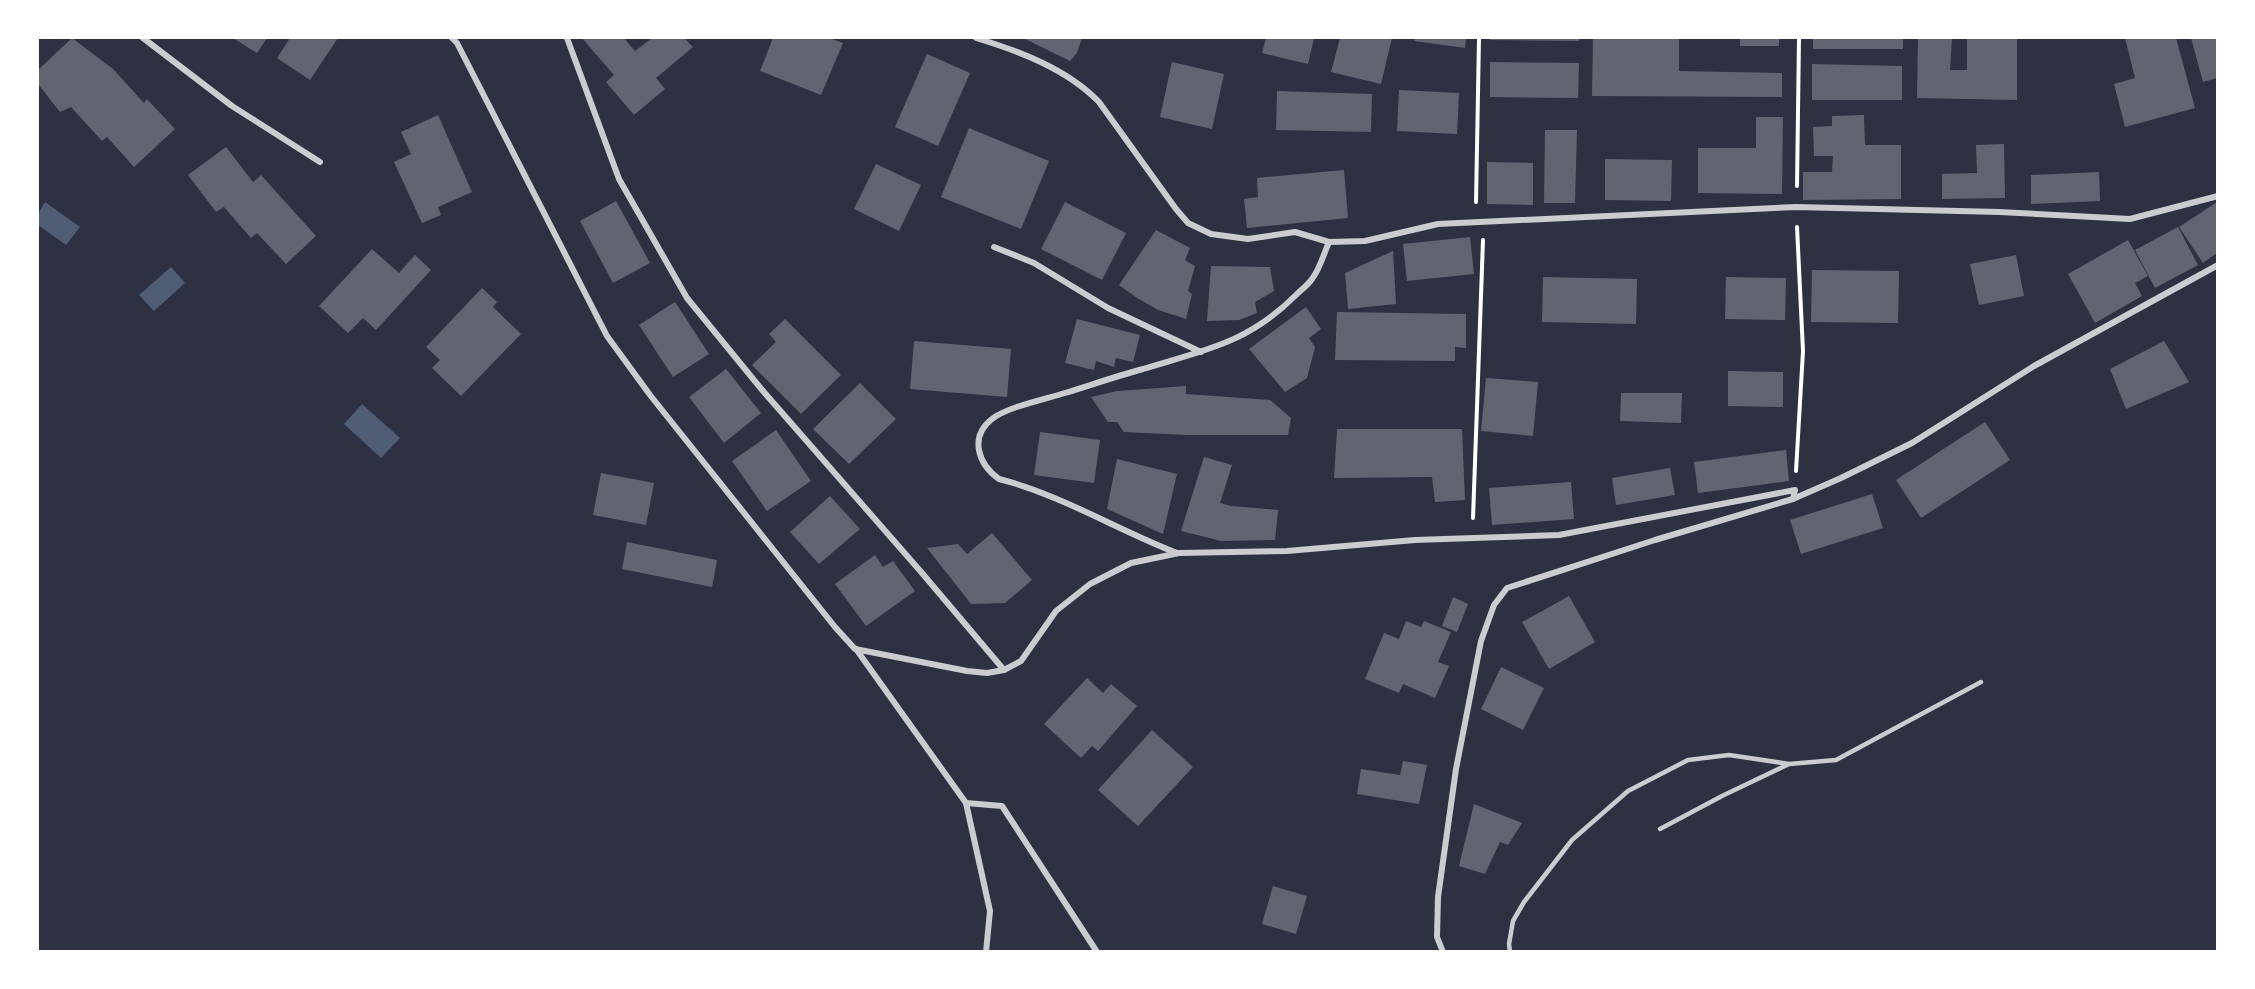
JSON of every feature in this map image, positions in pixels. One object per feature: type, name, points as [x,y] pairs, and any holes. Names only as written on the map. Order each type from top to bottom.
[{"type":"street","points":[[143,38],[232,106],[320,162]]},
{"type":"street","points":[[452,38],[484,92],[607,336],[650,395],[855,649],[966,803],[990,911],[986,951]]},
{"type":"street","points":[[567,38],[619,179],[687,298],[763,391],[1004,670]]},
{"type":"street","points":[[976,38],[1017,50],[1084,87],[1100,102],[1188,223],[1211,234],[1248,239],[1294,232],[1329,242],[1365,241],[1438,224],[1796,207],[2042,214],[2130,219],[2217,195]]},
{"type":"street","points":[[1179,553],[1142,540],[1080,508],[999,479],[989,472],[982,462],[979,450],[984,427],[993,418],[1004,413],[1236,340],[1280,312],[1313,278],[1329,242]]},
{"type":"street","points":[[994,248],[1034,263],[1108,308],[1202,352]]},
{"type":"street","points":[[1443,951],[1437,937],[1438,897],[1456,769],[1481,641],[1494,605],[1507,588],[1655,540],[1793,499],[1841,478],[1912,443],[2034,366],[2217,265]]},
{"type":"street","points":[[855,649],[987,673],[1004,670],[1021,661],[1056,611],[1090,584],[1131,563],[1179,553],[1287,551],[1414,540],[1559,535],[1795,490],[1793,499]]},
{"type":"street","points":[[966,803],[1002,806],[1097,951]]},
{"type":"lane","points":[[1510,951],[1513,921],[1524,902],[1572,840],[1628,791],[1688,760],[1729,755],[1789,764],[1836,760],[1981,682]]},
{"type":"lane","points":[[1660,829],[1722,795],[1789,764]]},
{"type":"path","points":[[1473,539],[1484,222],[1476,206],[1479,38]]},
{"type":"path","points":[[1795,490],[1803,351],[1796,207],[1799,38]]},
{"type":"water","points":[[45,202],[80,227],[66,245],[38,225],[38,214]]},
{"type":"water","points":[[171,267],[185,283],[154,311],[139,295]]},
{"type":"water","points":[[362,404],[400,438],[381,458],[344,424]]},
{"type":"building","points":[[72,38],[113,69],[144,103],[147,99],[175,129],[134,167],[107,137],[102,141],[71,107],[60,112],[38,84],[38,70]]},
{"type":"building","points":[[233,38],[267,38],[257,53]]},
{"type":"building","points":[[290,38],[338,38],[310,80],[277,58]]},
{"type":"building","points":[[582,38],[624,38],[635,51],[652,38],[684,38],[693,47],[656,78],[665,89],[634,115],[606,82],[614,75]]},
{"type":"building","points":[[773,38],[829,38],[843,43],[821,95],[760,71]]},
{"type":"building","points":[[1023,38],[1082,38],[1077,53],[1070,61]]},
{"type":"building","points":[[1266,38],[1314,38],[1308,64],[1262,53]]},
{"type":"building","points":[[1340,38],[1392,38],[1381,84],[1331,72]]},
{"type":"building","points":[[1415,38],[1466,38],[1465,48],[1414,41]]},
{"type":"building","points":[[1490,38],[1579,38],[1579,41],[1490,40]]},
{"type":"building","points":[[1593,38],[1679,38],[1679,71],[1782,73],[1782,97],[1592,96]]},
{"type":"building","points":[[1740,38],[1779,38],[1779,46],[1740,46]]},
{"type":"building","points":[[1813,38],[1903,38],[1903,49],[1813,49]]},
{"type":"building","points":[[1918,38],[1952,38],[1950,70],[1967,70],[1967,38],[2017,38],[2017,100],[1917,98]]},
{"type":"building","points":[[2125,38],[2176,38],[2195,108],[2125,127],[2114,84],[2135,78]]},
{"type":"building","points":[[2191,38],[2217,38],[2217,78],[2203,82]]},
{"type":"building","points":[[927,54],[970,73],[938,146],[895,127]]},
{"type":"building","points":[[1172,62],[1224,74],[1212,129],[1160,117]]},
{"type":"building","points":[[1490,62],[1579,63],[1578,98],[1490,97]]},
{"type":"building","points":[[1812,64],[1902,66],[1902,100],[1812,100]]},
{"type":"building","points":[[1399,90],[1459,93],[1457,134],[1397,131]]},
{"type":"building","points":[[1277,91],[1372,94],[1371,132],[1276,130]]},
{"type":"building","points":[[438,115],[472,192],[438,207],[441,215],[422,223],[394,162],[411,154],[401,132]]},
{"type":"building","points":[[1864,115],[1865,145],[1901,145],[1901,199],[1803,200],[1803,172],[1832,172],[1833,156],[1814,156],[1813,127],[1832,126],[1832,116]]},
{"type":"building","points":[[1756,117],[1783,117],[1782,194],[1698,193],[1698,148],[1756,148]]},
{"type":"building","points":[[969,128],[1049,161],[1021,229],[941,197]]},
{"type":"building","points":[[1545,130],[1577,130],[1575,203],[1544,203]]},
{"type":"building","points":[[2004,144],[2005,198],[1942,199],[1942,174],[1977,173],[1976,145]]},
{"type":"building","points":[[226,147],[253,182],[261,175],[316,236],[286,264],[257,233],[251,238],[224,207],[216,212],[188,175]]},
{"type":"building","points":[[1605,159],[1672,160],[1671,201],[1605,200]]},
{"type":"building","points":[[1487,162],[1533,163],[1533,205],[1487,204]]},
{"type":"building","points":[[876,164],[921,185],[899,231],[854,209]]},
{"type":"building","points":[[1344,170],[1348,218],[1247,228],[1244,199],[1258,197],[1257,178]]},
{"type":"building","points":[[2099,172],[2100,201],[2031,204],[2031,175]]},
{"type":"building","points":[[616,201],[650,263],[613,283],[580,221]]},
{"type":"building","points":[[1065,202],[1126,233],[1102,280],[1041,249]]},
{"type":"building","points":[[2217,202],[2217,253],[2203,263],[2179,227]]},
{"type":"building","points":[[2178,227],[2198,265],[2155,288],[2135,250]]},
{"type":"building","points":[[1156,230],[1190,248],[1185,260],[1195,266],[1188,291],[1192,294],[1186,319],[1158,310],[1119,285]]},
{"type":"building","points":[[1470,237],[1474,274],[1407,281],[1403,244]]},
{"type":"building","points":[[2128,240],[2148,276],[2135,283],[2142,296],[2095,323],[2068,274]]},
{"type":"building","points":[[372,249],[399,273],[415,255],[431,270],[376,330],[363,318],[348,333],[319,306]]},
{"type":"building","points":[[1393,251],[1396,304],[1348,309],[1345,273]]},
{"type":"building","points":[[2016,255],[2024,296],[1979,305],[1970,264]]},
{"type":"building","points":[[1211,266],[1270,267],[1274,291],[1255,302],[1257,313],[1239,320],[1207,321]]},
{"type":"building","points":[[1812,270],[1899,271],[1898,323],[1811,322]]},
{"type":"building","points":[[1543,277],[1637,279],[1636,324],[1542,322]]},
{"type":"building","points":[[1726,277],[1786,278],[1785,320],[1725,319]]},
{"type":"building","points":[[482,288],[497,302],[493,307],[521,334],[461,396],[432,368],[440,360],[426,347]]},
{"type":"building","points":[[675,302],[709,354],[673,377],[639,325]]},
{"type":"building","points":[[1306,307],[1321,329],[1309,338],[1315,347],[1307,378],[1285,392],[1249,349]]},
{"type":"building","points":[[1337,312],[1466,314],[1466,348],[1455,347],[1455,361],[1335,360]]},
{"type":"building","points":[[785,319],[841,375],[801,414],[752,365],[776,342],[769,334]]},
{"type":"building","points":[[1077,319],[1140,335],[1133,362],[1116,358],[1114,367],[1096,361],[1094,370],[1065,363]]},
{"type":"building","points":[[914,341],[1011,349],[1007,397],[910,389]]},
{"type":"building","points":[[2164,341],[2189,382],[2126,409],[2110,369]]},
{"type":"building","points":[[726,369],[761,413],[724,443],[689,397]]},
{"type":"building","points":[[1728,371],[1783,372],[1783,407],[1728,406]]},
{"type":"building","points":[[1486,378],[1538,382],[1533,436],[1481,431]]},
{"type":"building","points":[[860,383],[896,419],[849,464],[813,429]]},
{"type":"building","points":[[1186,386],[1186,394],[1270,400],[1291,418],[1288,435],[1186,435],[1124,432],[1117,422],[1108,422],[1091,397],[1117,391]]},
{"type":"building","points":[[1621,393],[1682,393],[1681,423],[1620,421]]},
{"type":"building","points":[[1985,422],[2010,460],[1921,518],[1896,480]]},
{"type":"building","points":[[1337,429],[1462,429],[1465,500],[1435,502],[1432,477],[1334,478]]},
{"type":"building","points":[[776,430],[811,481],[767,511],[732,461]]},
{"type":"building","points":[[1040,432],[1100,440],[1094,483],[1034,475]]},
{"type":"building","points":[[1786,450],[1789,481],[1698,493],[1694,462]]},
{"type":"building","points":[[1204,457],[1232,465],[1220,503],[1278,510],[1275,540],[1221,541],[1181,531]]},
{"type":"building","points":[[1117,459],[1177,474],[1163,534],[1107,509]]},
{"type":"building","points":[[1670,468],[1675,495],[1616,505],[1612,478]]},
{"type":"building","points":[[601,473],[654,483],[646,525],[593,515]]},
{"type":"building","points":[[1571,482],[1574,519],[1492,525],[1489,488]]},
{"type":"building","points":[[1872,494],[1883,528],[1801,554],[1790,520]]},
{"type":"building","points":[[830,496],[860,529],[819,564],[790,532]]},
{"type":"building","points":[[992,533],[1032,580],[1005,603],[971,604],[927,548],[958,544],[967,554]]},
{"type":"building","points":[[627,542],[717,560],[712,587],[622,569]]},
{"type":"building","points":[[875,555],[883,567],[893,561],[915,591],[866,626],[835,584]]},
{"type":"building","points":[[1569,596],[1595,642],[1549,669],[1522,622]]},
{"type":"building","points":[[1453,597],[1468,604],[1457,632],[1442,626]]},
{"type":"building","points":[[1406,621],[1421,627],[1424,621],[1451,632],[1438,662],[1449,666],[1435,698],[1403,684],[1399,693],[1365,679],[1384,633],[1399,639]]},
{"type":"building","points":[[1501,667],[1544,688],[1523,730],[1481,709]]},
{"type":"building","points":[[1087,678],[1103,693],[1111,684],[1137,706],[1098,751],[1092,746],[1081,758],[1044,724]]},
{"type":"building","points":[[1152,730],[1193,767],[1138,826],[1098,790]]},
{"type":"building","points":[[1403,761],[1427,765],[1419,804],[1357,794],[1361,769],[1400,775]]},
{"type":"building","points":[[1474,804],[1522,823],[1508,845],[1500,842],[1485,874],[1459,866]]},
{"type":"building","points":[[1273,886],[1307,896],[1296,934],[1262,924]]}]
